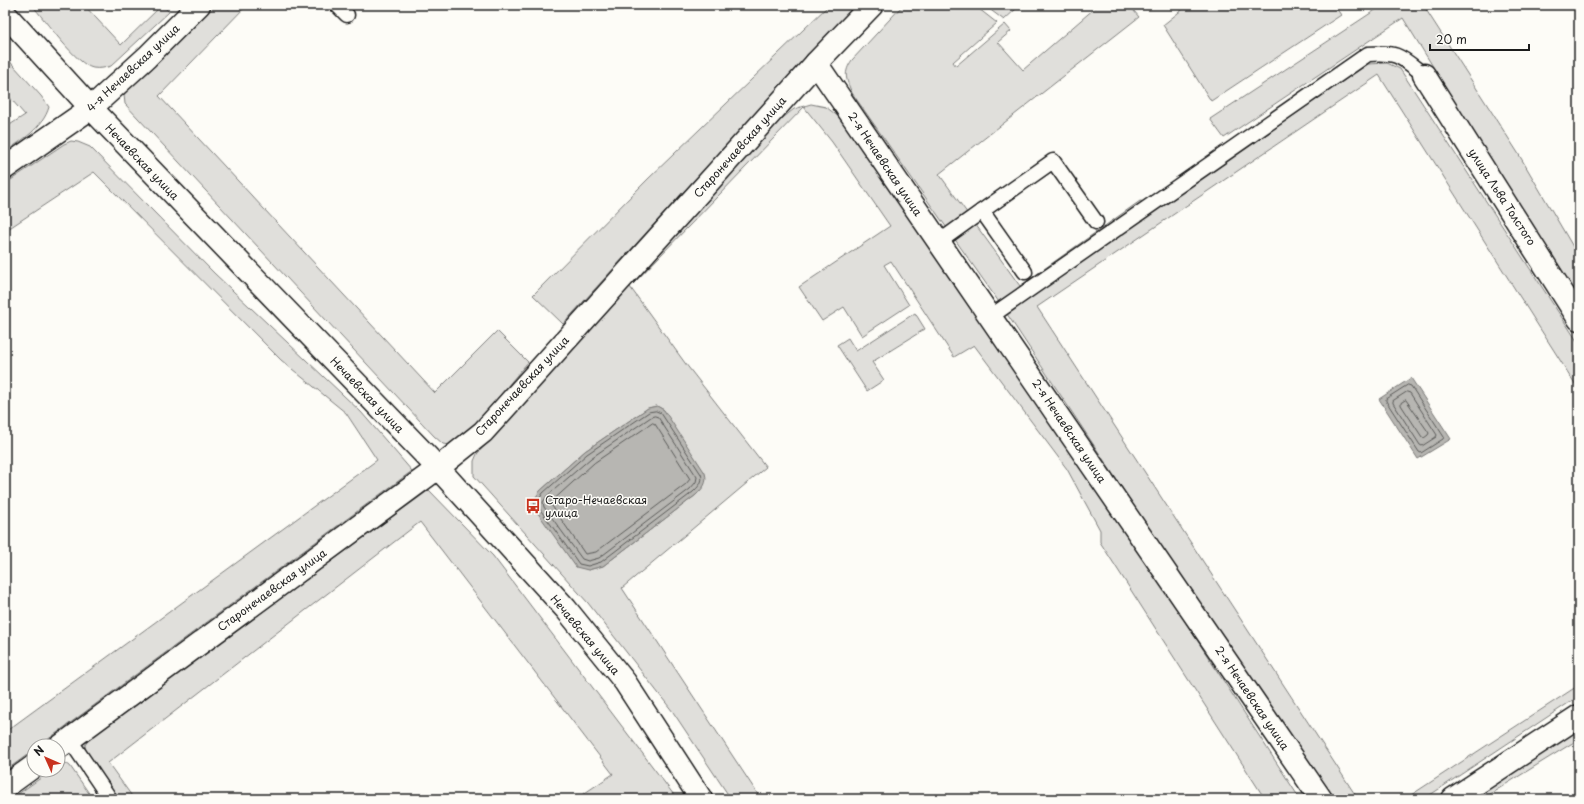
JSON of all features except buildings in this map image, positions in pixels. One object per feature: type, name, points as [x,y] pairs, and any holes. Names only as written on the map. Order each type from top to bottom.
[{"type":"street","name":"4-я Нечаевская улица","points":[[5,168],[91,108],[147,57],[199,5]]},
{"type":"street","name":"Старонечаевская улица","points":[[66,743],[438,468],[483,432],[816,63],[872,5]]},
{"type":"street","name":"Нечаевская улица","points":[[5,14],[91,108],[438,468],[566,609],[625,682],[701,799]]},
{"type":"street","name":"2-я Нечаевская улица","points":[[816,63],[938,242],[990,317],[1001,330],[1321,799]]},
{"type":"street","name":"улица Льва Толстого","points":[[1424,75],[1579,318]]},
{"type":"street","points":[[1453,799],[1579,716]]},
{"type":"street","points":[[5,787],[26,772]]},
{"type":"lane","points":[[337,5],[347,15]]},
{"type":"lane","points":[[990,317],[1368,54],[1383,52],[1399,55],[1424,75]]},
{"type":"lane","points":[[938,242],[1053,161],[1096,222]]},
{"type":"lane","points":[[982,211],[1025,272]]},
{"type":"lane","points":[[66,746],[110,799]]},
{"type":"shaded area","points":[[32,5],[84,5],[121,45],[162,5],[169,12],[111,66],[93,68],[78,59]]},
{"type":"shaded area","points":[[208,5],[247,5],[159,96],[435,393],[497,331],[528,362],[473,427],[449,445],[443,444],[434,436],[125,104],[124,95],[126,91]]},
{"type":"shaded area","points":[[829,5],[861,5],[697,177],[563,324],[533,295],[648,179]]},
{"type":"shaded area","points":[[903,5],[974,5],[997,23],[953,62],[956,66],[1005,24],[1011,31],[998,42],[1023,70],[1095,8],[1093,5],[1129,5],[1139,17],[939,174],[1020,286],[1140,201],[1164,205],[1368,64],[1387,63],[1400,69],[1579,344],[1579,390],[1379,75],[1037,307],[1358,799],[1333,799],[1197,601],[1001,305],[852,93],[846,76],[849,65]]},
{"type":"shaded area","points":[[984,5],[1014,5],[1017,8],[1004,20]]},
{"type":"shaded area","points":[[1188,5],[1334,5],[1341,15],[1211,101],[1163,25]]},
{"type":"shaded area","points":[[1383,5],[1423,5],[1518,153],[1579,257],[1579,303],[1403,18],[1224,138],[1210,119]]},
{"type":"shaded area","points":[[5,56],[49,107],[42,121],[37,127],[25,138],[5,152],[5,128],[25,115],[5,92]]},
{"type":"shaded area","points":[[811,104],[826,107],[839,117],[907,210],[1087,470],[1300,799],[1265,799],[1100,542],[1100,530],[1067,469],[974,345],[954,357],[891,261],[884,265],[909,305],[862,336],[844,307],[822,321],[799,287],[890,226],[832,142],[804,107],[630,287],[685,363],[766,467],[622,588],[761,799],[731,799],[673,712],[588,603],[474,476],[474,461],[477,454],[591,326],[779,121],[794,109]],"holes":[[[657,406],[664,410],[696,495],[603,566],[588,570],[540,491],[585,451],[648,408]]]},
{"type":"shaded area","points":[[71,141],[90,147],[214,273],[361,412],[412,471],[50,738],[26,738],[26,756],[5,771],[5,732],[377,460],[346,413],[281,360],[94,172],[5,231],[5,184],[64,144]]},
{"type":"shaded area","points":[[915,313],[925,329],[872,362],[884,380],[867,391],[837,345],[848,338],[856,351]]},
{"type":"shaded area","points":[[429,490],[493,556],[677,799],[576,799],[613,774],[420,522],[108,763],[134,799],[118,799],[86,752],[85,745],[89,739]]},
{"type":"shaded area","points":[[1579,685],[1579,696],[1424,799],[1405,799]]},
{"type":"shaded area","points":[[1579,729],[1579,739],[1482,799],[1470,799]]},
{"type":"shaded area","points":[[66,763],[70,766],[93,799],[11,799],[41,778],[66,778]]},
{"type":"water","points":[[1411,378],[1451,439],[1418,459],[1379,399]]},
{"type":"water","points":[[657,406],[664,410],[705,473],[706,480],[704,485],[696,495],[603,566],[588,570],[576,567],[535,509],[534,500],[540,491],[585,451],[648,408]]},
{"type":"place","name":"Старо-Нечаевская улица","points":[[533,506]]}]
